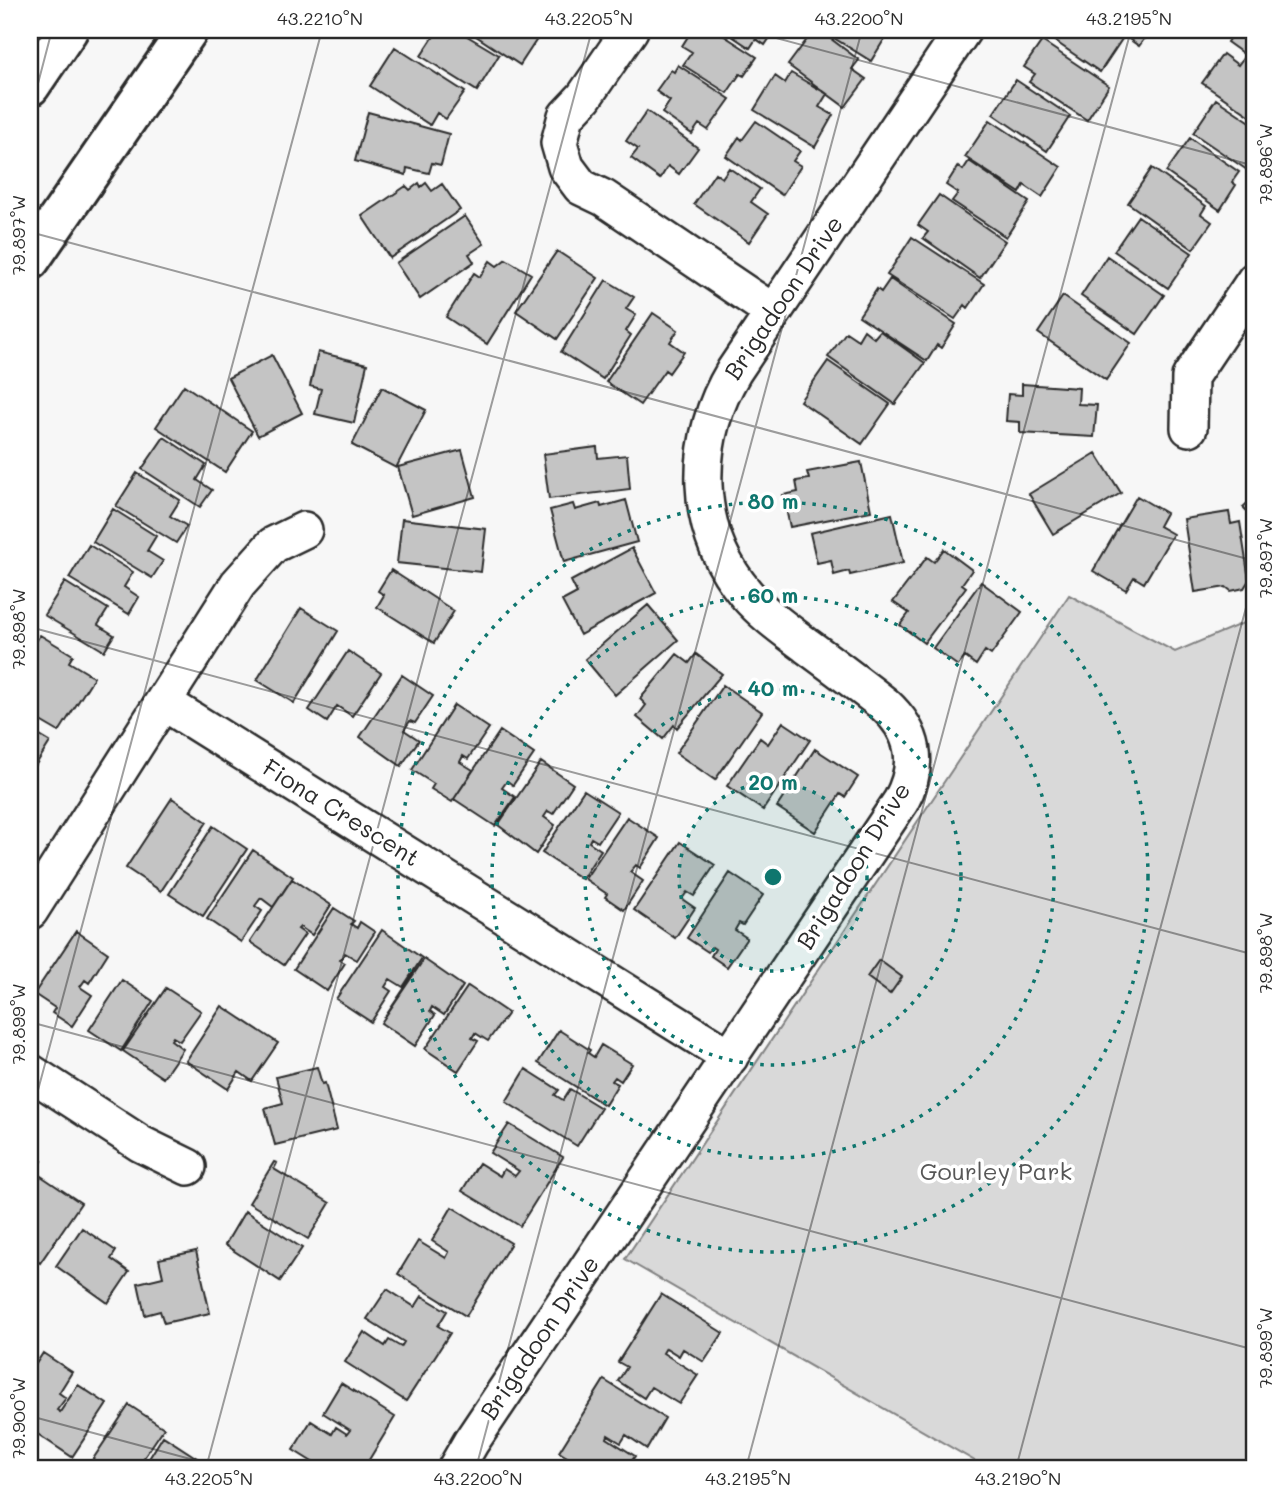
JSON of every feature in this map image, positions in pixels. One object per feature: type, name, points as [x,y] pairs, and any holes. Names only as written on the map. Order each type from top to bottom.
[{"type":"highway","points":[[30,86],[68,30]]},
{"type":"highway","points":[[30,260],[188,30]]},
{"type":"street","points":[[630,30],[584,97],[566,116],[559,143],[566,167],[581,187],[604,198],[774,312]]},
{"type":"street","name":"Brigadoon Drive","points":[[456,1468],[570,1292],[901,801],[909,783],[913,765],[909,738],[900,719],[761,610],[733,576],[713,535],[703,489],[706,443],[711,420],[725,386],[963,30]]},
{"type":"street","points":[[1189,428],[1190,377],[1249,302]]},
{"type":"street","points":[[30,911],[232,592],[273,545],[304,530]]},
{"type":"street","name":"Fiona Crescent","points":[[163,702],[730,1057]]},
{"type":"street","points":[[30,1072],[141,1144],[188,1167]]},
{"type":"green space","name":"Gourley Park","points":[[1069,595],[1175,652],[1255,618],[1255,1468],[987,1468],[625,1259]]},
{"type":"building","points":[[438,30],[457,30],[499,55],[477,91],[421,56]]},
{"type":"building","points":[[467,30],[543,30],[520,65]]},
{"type":"building","points":[[692,30],[715,30],[757,57],[744,76],[740,74],[727,93],[683,65],[692,52],[682,46]]},
{"type":"building","points":[[723,30],[775,30],[765,45],[756,39],[750,48]]},
{"type":"building","points":[[814,30],[819,30],[859,60],[852,69],[866,79],[845,107],[788,65]]},
{"type":"building","points":[[821,30],[890,30],[871,61]]},
{"type":"building","points":[[1049,30],[1109,30],[1122,39],[1100,72],[1046,35]]},
{"type":"building","points":[[1116,30],[1157,30],[1154,34],[1150,31],[1139,46]]},
{"type":"building","points":[[1235,30],[1255,30],[1255,62],[1227,42]]},
{"type":"building","points":[[1042,41],[1109,86],[1087,120],[1029,82],[1035,74],[1024,67]]},
{"type":"building","points":[[395,47],[465,92],[446,119],[437,113],[430,125],[370,86]]},
{"type":"building","points":[[1223,54],[1238,65],[1244,57],[1255,65],[1255,119],[1202,83]]},
{"type":"building","points":[[678,65],[730,99],[708,130],[699,124],[692,134],[662,113],[670,101],[656,91],[671,70],[674,72]]},
{"type":"building","points":[[791,73],[827,94],[819,107],[833,115],[815,147],[754,110],[775,76],[785,83]]},
{"type":"building","points":[[1016,80],[1070,116],[1047,151],[993,114]]},
{"type":"building","points":[[1216,99],[1255,125],[1255,159],[1247,170],[1193,133]]},
{"type":"building","points":[[647,111],[698,148],[679,174],[668,166],[660,179],[631,158],[638,149],[626,141]]},
{"type":"building","points":[[368,112],[449,134],[441,165],[432,163],[429,173],[407,168],[406,175],[355,161]]},
{"type":"building","points":[[990,120],[1061,167],[1042,197],[1024,185],[1020,193],[965,157]]},
{"type":"building","points":[[756,121],[800,151],[793,161],[801,166],[782,195],[726,156],[739,137],[742,140]]},
{"type":"building","points":[[1190,138],[1239,172],[1232,182],[1236,185],[1220,210],[1166,172]]},
{"type":"building","points":[[969,161],[1029,202],[1006,237],[952,201],[958,193],[946,185],[958,166],[963,170]]},
{"type":"building","points":[[729,168],[760,189],[751,202],[768,214],[749,242],[694,204],[715,173],[722,178]]},
{"type":"building","points":[[1152,168],[1206,206],[1201,214],[1212,222],[1193,249],[1128,203]]},
{"type":"building","points":[[419,183],[421,187],[426,183],[432,191],[442,184],[460,210],[390,258],[362,216],[406,186],[410,190]]},
{"type":"building","points":[[939,195],[1005,241],[980,278],[923,238],[928,232],[918,225]]},
{"type":"building","points":[[465,216],[484,244],[469,254],[474,262],[420,299],[396,263]]},
{"type":"building","points":[[1138,216],[1192,253],[1168,288],[1114,251]]},
{"type":"building","points":[[912,237],[984,284],[968,308],[965,305],[955,319],[887,275]]},
{"type":"building","points":[[557,251],[598,278],[557,339],[516,311]]},
{"type":"building","points":[[1107,256],[1164,295],[1137,334],[1081,296]]},
{"type":"building","points":[[506,259],[531,274],[487,344],[446,317],[474,273],[480,277],[490,261],[497,266]]},
{"type":"building","points":[[890,279],[956,324],[941,348],[937,345],[927,361],[859,316],[877,289],[881,292]]},
{"type":"building","points":[[606,280],[634,297],[626,309],[636,315],[626,331],[631,335],[603,379],[561,352]]},
{"type":"building","points":[[1063,296],[1131,343],[1106,380],[1038,333]]},
{"type":"building","points":[[653,313],[678,330],[670,342],[684,352],[669,373],[665,370],[640,405],[606,382]]},
{"type":"building","points":[[864,330],[874,338],[880,331],[925,363],[895,404],[828,357],[846,332],[858,340]]},
{"type":"building","points":[[318,352],[367,364],[354,423],[315,414],[321,389],[310,386]]},
{"type":"building","points":[[272,355],[302,413],[258,436],[228,378]]},
{"type":"building","points":[[828,361],[890,404],[862,444],[800,401]]},
{"type":"building","points":[[1022,384],[1079,388],[1078,404],[1097,405],[1094,437],[1020,433],[1020,422],[1006,421],[1008,394],[1022,395]]},
{"type":"building","points":[[184,385],[252,431],[225,472],[156,427]]},
{"type":"building","points":[[382,387],[426,410],[396,468],[352,445]]},
{"type":"building","points":[[164,437],[206,465],[197,480],[212,490],[200,507],[142,469]]},
{"type":"building","points":[[597,447],[598,458],[627,455],[630,489],[549,499],[543,454]]},
{"type":"building","points":[[462,450],[475,497],[412,515],[398,467]]},
{"type":"building","points":[[1096,453],[1121,493],[1053,534],[1029,494]]},
{"type":"building","points":[[861,462],[871,511],[790,527],[783,495],[798,492],[796,481],[809,479],[807,472]]},
{"type":"building","points":[[137,473],[180,500],[170,516],[187,526],[176,543],[116,506]]},
{"type":"building","points":[[1137,496],[1166,513],[1159,526],[1173,534],[1144,583],[1134,577],[1126,590],[1093,571]]},
{"type":"building","points":[[1255,496],[1255,520],[1243,507]]},
{"type":"building","points":[[626,500],[637,542],[564,562],[550,510],[573,504],[575,510],[600,503],[601,507]]},
{"type":"building","points":[[113,509],[156,536],[147,551],[163,561],[152,578],[93,542]]},
{"type":"building","points":[[1229,512],[1231,524],[1240,522],[1249,580],[1244,588],[1231,591],[1226,587],[1195,592],[1184,519]]},
{"type":"building","points":[[892,514],[903,563],[850,575],[849,571],[834,575],[831,560],[817,563],[810,533]]},
{"type":"building","points":[[402,519],[486,529],[481,572],[397,563]]},
{"type":"building","points":[[89,545],[133,572],[124,587],[139,597],[129,614],[69,578]]},
{"type":"building","points":[[632,548],[656,593],[580,635],[562,601],[577,593],[571,581]]},
{"type":"building","points":[[944,549],[972,570],[962,584],[966,587],[924,643],[900,625],[909,613],[893,602],[927,557],[934,562]]},
{"type":"building","points":[[391,570],[454,611],[434,643],[377,607],[384,595],[378,591]]},
{"type":"building","points":[[65,582],[108,609],[98,625],[114,635],[104,651],[44,615]]},
{"type":"building","points":[[981,582],[1022,612],[991,655],[985,651],[976,665],[965,657],[958,666],[933,648]]},
{"type":"building","points":[[648,605],[678,640],[615,695],[585,659]]},
{"type":"building","points":[[301,608],[338,631],[294,703],[257,680]]},
{"type":"building","points":[[40,635],[73,655],[69,662],[94,677],[59,732],[35,718],[30,722],[30,651]]},
{"type":"building","points":[[348,651],[381,673],[352,716],[337,706],[327,722],[309,710]]},
{"type":"building","points":[[677,654],[689,663],[696,654],[722,674],[677,728],[674,725],[663,739],[637,717],[646,705],[640,699]]},
{"type":"building","points":[[402,675],[433,696],[415,723],[410,721],[404,730],[419,740],[401,766],[360,737]]},
{"type":"building","points":[[723,685],[762,712],[715,780],[676,753]]},
{"type":"building","points":[[454,705],[489,728],[468,759],[463,756],[460,762],[473,770],[452,802],[431,789],[434,784],[412,770]]},
{"type":"building","points":[[783,722],[810,740],[763,810],[727,786],[760,738],[768,744]]},
{"type":"building","points":[[30,730],[50,742],[30,774]]},
{"type":"building","points":[[500,731],[534,754],[513,785],[507,781],[502,788],[515,797],[495,826],[454,799]]},
{"type":"building","points":[[815,749],[858,777],[845,797],[840,794],[815,832],[777,807]]},
{"type":"building","points":[[541,762],[573,784],[553,814],[548,811],[544,817],[555,825],[536,854],[498,825]]},
{"type":"building","points":[[584,790],[618,812],[598,842],[591,838],[589,842],[601,850],[582,879],[542,853]]},
{"type":"building","points":[[172,798],[207,822],[161,891],[126,868]]},
{"type":"building","points":[[627,817],[659,838],[640,868],[636,865],[630,872],[643,881],[624,910],[585,879]]},
{"type":"building","points":[[213,826],[247,849],[203,916],[169,894]]},
{"type":"building","points":[[680,842],[715,865],[694,896],[687,892],[682,899],[695,908],[675,938],[634,910]]},
{"type":"building","points":[[253,850],[293,877],[273,907],[261,898],[255,906],[262,911],[241,942],[207,919]]},
{"type":"building","points":[[730,873],[763,895],[743,925],[739,923],[735,930],[747,938],[727,967],[711,956],[715,949],[712,947],[708,952],[687,938]]},
{"type":"building","points":[[292,879],[331,905],[312,935],[300,927],[298,929],[305,934],[284,965],[250,942]]},
{"type":"building","points":[[334,908],[354,921],[351,924],[357,928],[360,922],[375,932],[357,960],[345,953],[340,960],[345,963],[327,991],[294,969]]},
{"type":"building","points":[[382,930],[422,958],[403,987],[390,979],[385,987],[391,991],[371,1022],[336,999]]},
{"type":"building","points":[[76,931],[108,953],[89,983],[85,980],[80,987],[92,995],[72,1026],[52,1013],[55,1008],[34,994]]},
{"type":"building","points":[[424,959],[463,986],[444,1015],[432,1007],[430,1011],[435,1015],[415,1046],[381,1023]]},
{"type":"building","points":[[879,960],[902,977],[890,994],[867,977]]},
{"type":"building","points":[[122,980],[153,1001],[121,1051],[89,1030]]},
{"type":"building","points":[[468,986],[508,1013],[488,1041],[475,1033],[472,1038],[478,1041],[458,1071],[425,1049]]},
{"type":"building","points":[[166,988],[201,1011],[180,1041],[173,1037],[171,1040],[183,1049],[163,1078],[123,1051]]},
{"type":"building","points":[[222,1006],[278,1043],[252,1081],[239,1072],[228,1089],[186,1061]]},
{"type":"building","points":[[559,1030],[590,1050],[588,1053],[594,1057],[601,1045],[632,1064],[621,1081],[615,1077],[612,1081],[618,1084],[605,1105],[538,1063]]},
{"type":"building","points":[[317,1067],[322,1084],[325,1083],[337,1130],[275,1145],[265,1108],[283,1103],[276,1077]]},
{"type":"building","points":[[526,1069],[559,1090],[555,1095],[563,1100],[570,1089],[601,1108],[577,1146],[506,1102]]},
{"type":"building","points":[[509,1124],[563,1157],[520,1226],[462,1191],[479,1163],[500,1176],[504,1169],[515,1176],[519,1171],[490,1153]]},
{"type":"building","points":[[30,1153],[42,1161],[30,1178]]},
{"type":"building","points":[[274,1162],[277,1163],[274,1169],[330,1203],[308,1239],[249,1203]]},
{"type":"building","points":[[41,1176],[81,1203],[40,1263],[30,1256],[30,1192]]},
{"type":"building","points":[[452,1207],[511,1243],[466,1316],[398,1274],[418,1241],[446,1258],[449,1252],[432,1241]]},
{"type":"building","points":[[245,1211],[302,1248],[280,1281],[225,1245]]},
{"type":"building","points":[[82,1228],[116,1251],[111,1259],[129,1272],[108,1303],[56,1266]]},
{"type":"building","points":[[196,1251],[210,1313],[164,1323],[160,1311],[145,1315],[138,1283],[163,1277],[159,1259]]},
{"type":"building","points":[[387,1289],[415,1307],[422,1296],[447,1311],[438,1326],[450,1333],[406,1401],[345,1362],[364,1332],[385,1346],[389,1340],[401,1347],[404,1342],[367,1319]]},
{"type":"building","points":[[661,1294],[723,1333],[704,1362],[683,1349],[679,1356],[666,1348],[663,1353],[698,1375],[679,1404],[651,1387],[644,1398],[618,1381],[627,1367],[618,1362]]},
{"type":"building","points":[[43,1353],[72,1372],[59,1393],[66,1398],[57,1410],[60,1412],[78,1385],[107,1404],[72,1457],[30,1429],[30,1373]]},
{"type":"building","points":[[604,1380],[665,1418],[647,1449],[626,1435],[621,1443],[608,1435],[607,1438],[635,1456],[627,1468],[585,1468],[559,1452]]},
{"type":"building","points":[[341,1383],[395,1417],[364,1468],[322,1468],[293,1450],[311,1421],[332,1434],[336,1427],[347,1434],[350,1430],[323,1413]]},
{"type":"building","points":[[129,1405],[164,1428],[141,1462],[145,1465],[163,1436],[197,1458],[190,1468],[87,1468]]}]
